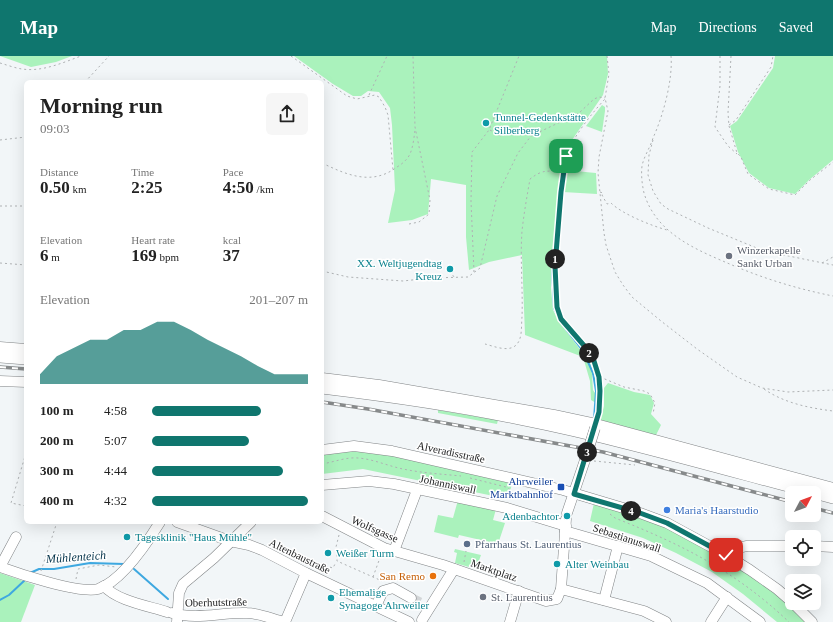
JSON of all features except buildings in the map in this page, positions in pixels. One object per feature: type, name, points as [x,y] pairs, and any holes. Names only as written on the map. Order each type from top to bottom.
[{"type":"main road","points":[[0,356],[24,358]]},
{"type":"main road","points":[[324,387],[460,406],[526,419],[634,445],[833,497]]},
{"type":"street","points":[[0,347],[24,349]]},
{"type":"street","points":[[324,378],[379,385],[554,414],[833,488]]},
{"type":"street","points":[[0,381],[24,382]]},
{"type":"street","points":[[519,591],[546,601],[557,599],[561,589],[566,522],[595,426]]},
{"type":"street","name":"Alveradisstraße","points":[[324,450],[354,446],[392,451],[472,468],[574,494],[640,513],[667,523],[726,555],[761,577],[785,597]]},
{"type":"street","name":"Johanniswall","points":[[324,485],[369,481],[394,484],[566,522]]},
{"type":"street","points":[[394,551],[417,490]]},
{"type":"street","name":"Wolfsgasse","points":[[324,517],[384,548],[443,566]]},
{"type":"street","name":"Sebastianuswall","points":[[566,522],[618,546],[651,556],[707,583],[760,622]]},
{"type":"street","points":[[16,537],[0,567],[33,578],[90,590],[104,586],[136,557],[159,524]]},
{"type":"street","name":"Altenbaustraße","points":[[183,524],[230,541],[249,545],[262,550],[320,580],[408,622]]},
{"type":"street","points":[[173,615],[183,584],[214,558],[249,524]]},
{"type":"street","points":[[604,600],[618,546]]},
{"type":"street","points":[[726,555],[732,549],[747,546],[785,546]]},
{"type":"street","points":[[821,546],[833,547]]},
{"type":"street","name":"Marktplatz","points":[[443,566],[459,569],[519,591],[510,622]]},
{"type":"street","name":"Marktplatz","points":[[423,621],[425,606],[459,569]]},
{"type":"street","points":[[284,622],[306,573]]},
{"type":"street","name":"Oberhutstraße","points":[[104,586],[108,591],[122,598],[173,615],[206,616],[248,613],[257,614],[284,622]]},
{"type":"street","points":[[376,606],[383,591],[393,588],[411,598]]},
{"type":"street","points":[[561,589],[644,611],[666,622]]},
{"type":"street","points":[[711,622],[727,597]]},
{"type":"street","name":"Alveradisstraße","points":[[799,610],[812,622]]},
{"type":"path","points":[[0,63],[22,69],[40,69],[57,65],[81,56]]},
{"type":"path","points":[[87,80],[108,56]]},
{"type":"path","points":[[291,56],[346,96],[357,99],[375,95],[379,97],[385,107],[389,126],[393,170]]},
{"type":"path","points":[[369,96],[387,56]]},
{"type":"path","points":[[409,224],[419,222],[428,214],[430,200],[415,128],[413,56]]},
{"type":"path","points":[[474,272],[471,201],[472,152],[489,130],[519,56]]},
{"type":"path","points":[[607,56],[609,74],[605,98],[608,111],[599,157],[598,173],[604,233],[615,272],[623,285],[632,297],[661,322],[722,368],[737,377],[762,388],[773,396],[786,401],[833,411]]},
{"type":"path","points":[[672,56],[669,89],[654,138],[650,155],[648,175],[653,191],[661,204],[668,209],[708,228],[764,251],[833,265]]},
{"type":"path","points":[[720,56],[720,86],[715,127],[728,146],[741,157]]},
{"type":"path","points":[[731,56],[728,112],[729,126],[737,153],[741,157],[748,174],[769,189],[795,195],[810,180],[833,162]]},
{"type":"path","points":[[729,126],[736,120],[771,67],[773,56]]},
{"type":"path","points":[[324,271],[348,277],[403,280],[468,277],[480,268],[497,196],[518,153],[526,142],[531,136],[579,113],[594,99],[599,97],[605,98]]},
{"type":"path","points":[[595,426],[599,412],[599,377],[594,361],[587,349],[561,319],[557,307],[555,266],[566,156],[571,144],[605,98]]},
{"type":"path","points":[[324,165],[350,175],[375,178],[393,170],[403,163],[410,153],[415,128]]},
{"type":"path","points":[[489,130],[501,136]]},
{"type":"path","points":[[0,140],[24,137]]},
{"type":"path","points":[[654,138],[645,154],[642,164],[641,172],[643,187],[646,201],[653,213],[668,231]]},
{"type":"path","points":[[485,344],[497,348],[509,348],[515,346],[518,341],[521,334],[522,313],[522,231],[530,179],[538,172],[564,172]]},
{"type":"path","points":[[600,192],[603,193],[602,195],[607,204],[611,203],[616,208],[668,231],[695,249],[746,271],[798,289],[833,296]]},
{"type":"path","points":[[0,206],[24,206]]},
{"type":"path","points":[[821,263],[833,257]]},
{"type":"path","points":[[0,263],[24,265]]},
{"type":"path","points":[[450,271],[455,278]]},
{"type":"path","points":[[599,377],[624,387],[644,391],[650,394],[655,404],[653,414]]},
{"type":"path","points":[[762,388],[788,392],[833,390]]},
{"type":"path","points":[[324,464],[346,459],[370,459],[415,472],[461,476]]},
{"type":"path","points":[[24,460],[11,502],[24,505]]},
{"type":"path","points":[[585,460],[635,465]]},
{"type":"path","points":[[468,478],[506,487],[512,491]]},
{"type":"path","points":[[609,513],[615,518],[659,536],[717,566],[746,585],[789,622]]},
{"type":"path","points":[[41,572],[56,524]]},
{"type":"path","points":[[320,580],[326,566],[333,568],[336,561],[336,547],[342,527]]},
{"type":"path","points":[[372,577],[384,548]]},
{"type":"path","points":[[459,569],[466,551]]},
{"type":"path","points":[[336,561],[393,588]]},
{"type":"path","points":[[74,587],[78,569],[99,565],[115,566],[122,570]]},
{"type":"green space","points":[[0,56],[72,56],[56,62],[31,67]]},
{"type":"green space","points":[[294,56],[607,56],[608,74],[603,95],[570,143],[564,149],[559,148],[554,157],[556,166],[563,172],[551,267],[553,310],[560,323],[585,356],[587,355],[595,375],[592,375],[593,390],[597,396],[596,403],[591,400],[590,381],[583,357],[525,335],[522,255],[489,262],[469,270],[466,237],[466,185],[431,179],[428,214],[412,220],[388,223],[395,190],[390,108],[379,92],[368,91],[361,96],[353,96],[333,84]]},
{"type":"green space","points":[[775,56],[833,56],[833,160],[795,194],[769,188],[749,173],[738,152],[730,126],[737,121],[773,68]]},
{"type":"green space","points":[[602,105],[605,107],[605,111],[602,132],[586,126]]},
{"type":"green space","points":[[567,156],[568,162],[574,169],[596,173],[597,194],[563,192]]},
{"type":"green space","points":[[608,383],[634,392],[650,395],[654,403],[651,414],[661,425],[655,437],[602,423],[600,420],[604,406],[604,388]]},
{"type":"green space","points":[[438,410],[498,420],[497,424],[438,413]]},
{"type":"green space","points":[[354,449],[393,455],[513,480],[508,499],[363,469],[324,474],[324,452]]},
{"type":"green space","points":[[458,500],[496,509],[493,520],[505,523],[498,544],[459,535],[458,538],[434,532],[438,515],[453,518]]},
{"type":"green space","points":[[594,503],[665,527],[719,554],[775,592],[785,602],[785,610],[794,610],[806,622],[777,622],[743,594],[712,572],[643,538],[590,521]]},
{"type":"green space","points":[[455,549],[481,555],[476,569],[455,563],[457,553],[454,552]]},
{"type":"green space","points":[[0,573],[35,585],[21,622],[0,622]]},
{"type":"waterway","points":[[558,208],[552,267],[554,308],[561,323],[583,351],[593,373],[596,391],[594,419]]},
{"type":"waterway","name":"Mühlenteich","points":[[30,573],[39,569],[54,569],[90,563],[124,564]]},
{"type":"waterway","name":"Mühlenteich","points":[[134,569],[168,599]]},
{"type":"waterway","name":"Mühlenteich","points":[[0,600],[9,595],[25,580]]},
{"type":"tunnel","points":[[411,598],[421,603]]},
{"type":"railway","points":[[0,367],[24,369]]},
{"type":"railway","points":[[324,402],[603,452],[785,500]]},
{"type":"railway","points":[[821,510],[833,513]]},
{"type":"place","name":"Tunnel-Gedenkstätte Silberberg","points":[[486,123]]},
{"type":"place","name":"Winzerkapelle Sankt Urban","points":[[729,256]]},
{"type":"place","name":"XX. Weltjugendtag Kreuz","points":[[450,269]]},
{"type":"place","name":"Ahrweiler Marktbahnhof","points":[[561,487]]},
{"type":"place","name":"Maria's Haarstudio","points":[[667,510]]},
{"type":"place","name":"Adenbachtor","points":[[567,516]]},
{"type":"place","name":"Tagesklinik \"Haus Mühle\"","points":[[127,537]]},
{"type":"place","name":"Pfarrhaus St. Laurentius","points":[[467,544]]},
{"type":"place","name":"Weißer Turm","points":[[328,553]]},
{"type":"place","name":"Alter Weinbau","points":[[557,564]]},
{"type":"place","name":"San Remo","points":[[433,576]]},
{"type":"place","name":"St. Laurentius","points":[[483,597]]},
{"type":"place","name":"Ehemalige Synagoge Ahrweiler","points":[[331,598]]},
{"type":"route","points":[[566,156],[561,192],[555,266],[557,307],[561,319],[587,349],[594,361],[599,377],[600,391],[599,412],[595,428],[574,494],[640,513],[667,523],[726,555]]}]
